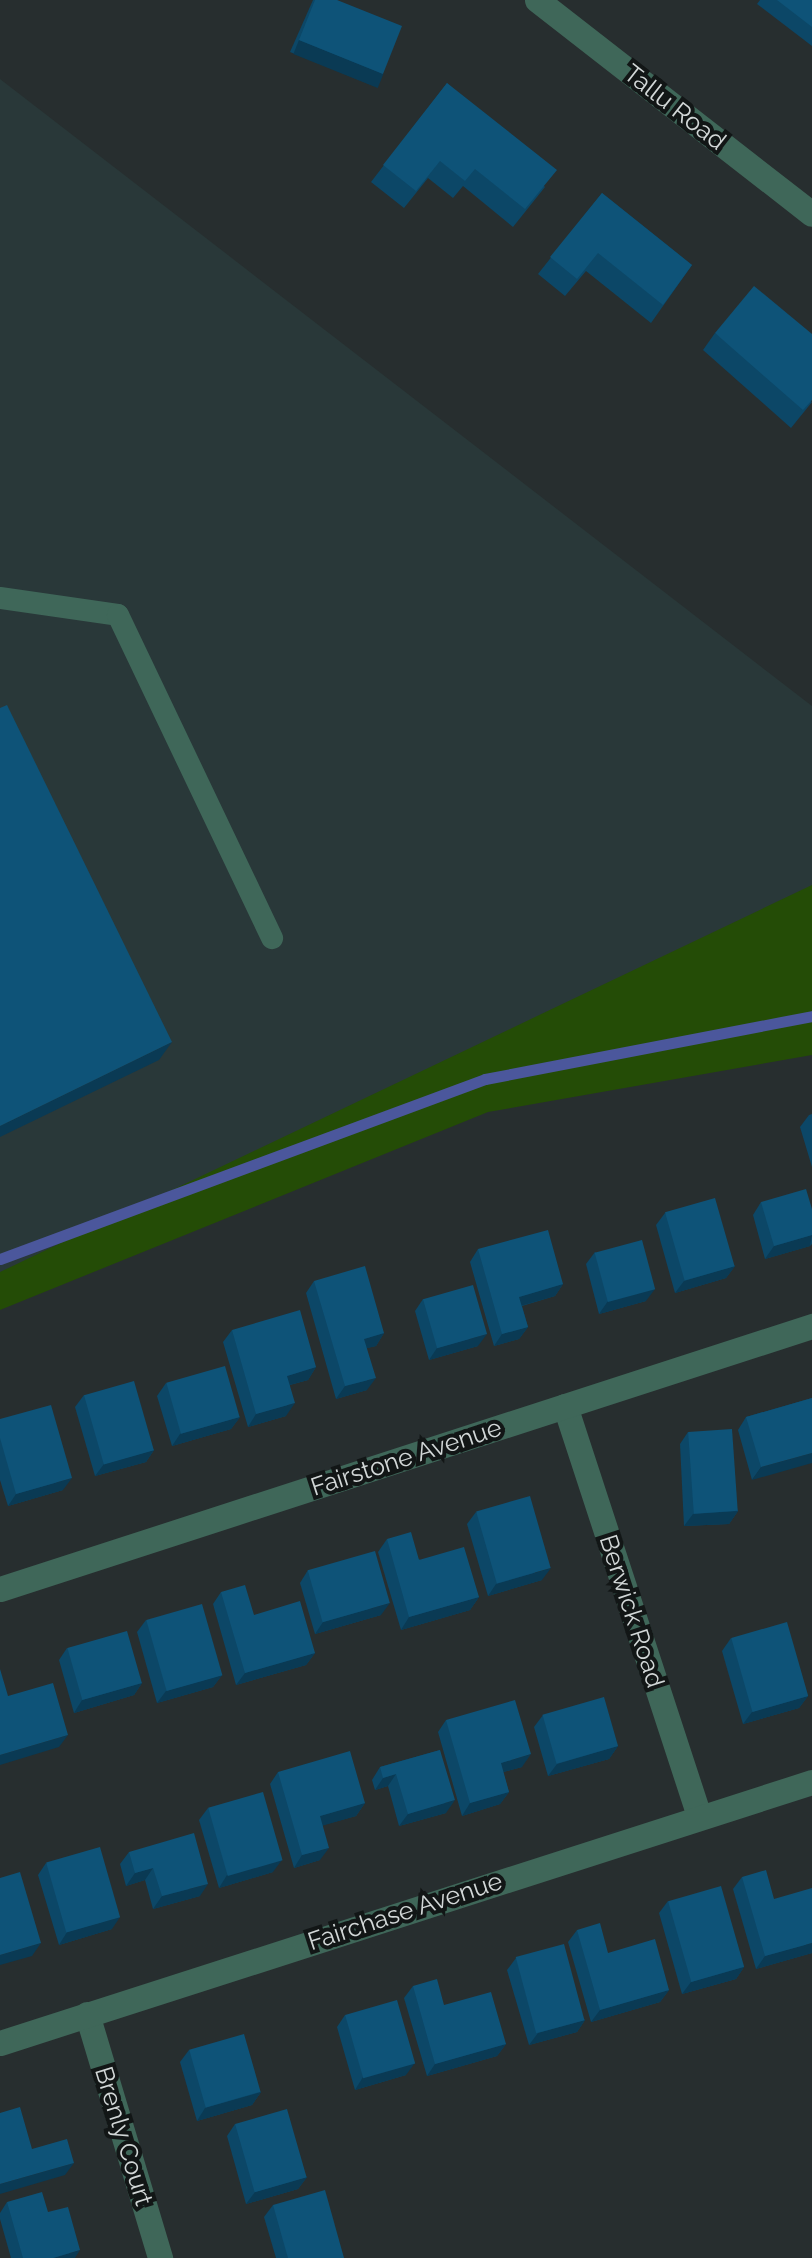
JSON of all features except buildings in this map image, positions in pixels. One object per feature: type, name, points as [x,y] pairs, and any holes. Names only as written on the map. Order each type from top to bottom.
[{"type":"street","name":"Tallu Road","points":[[537,0],[812,214]]},
{"type":"street","name":"Fairstone Avenue","points":[[0,1589],[812,1326]]},
{"type":"street","name":"Berwick Road","points":[[565,1406],[699,1816]]},
{"type":"street","name":"Fairchase Avenue","points":[[0,2044],[812,1782]]},
{"type":"street","name":"Brenly Court","points":[[87,2014],[160,2258]]},
{"type":"lane","points":[[0,598],[118,615],[272,938]]},
{"type":"shaded area","points":[[0,79],[812,706],[812,886],[0,1275]]},
{"type":"green space","points":[[812,885],[812,1055],[488,1112],[0,1310],[0,1272]]},
{"type":"waterway","points":[[0,1259],[485,1079],[812,1016]]}]
